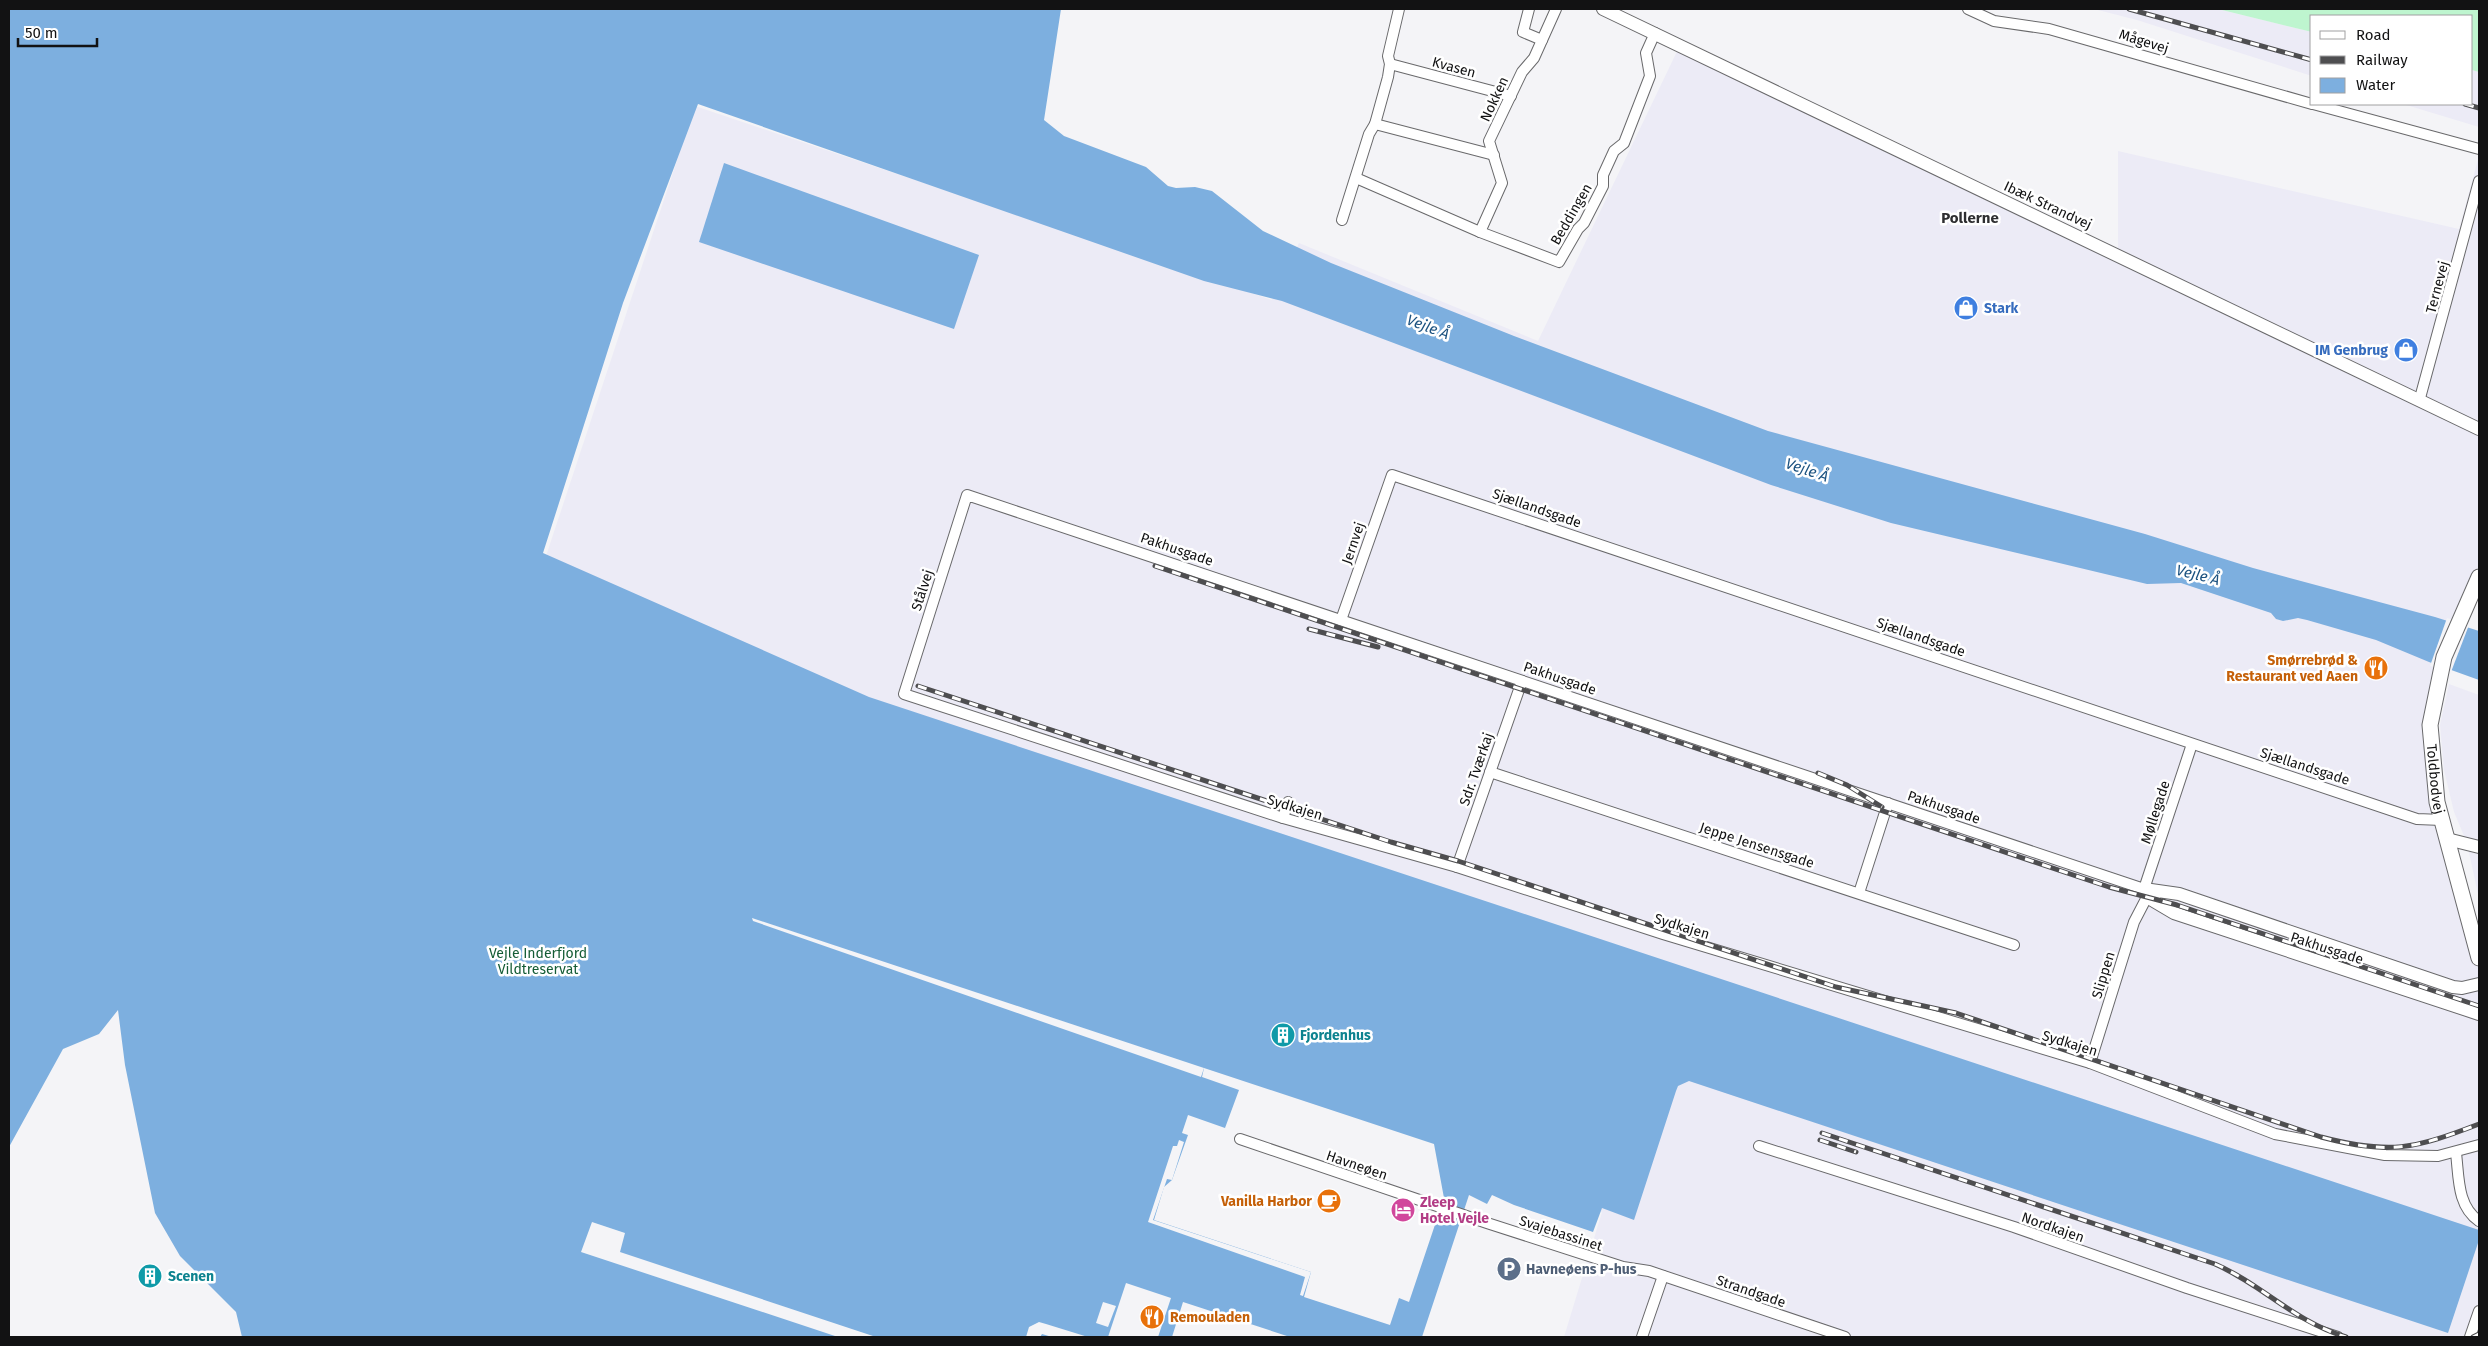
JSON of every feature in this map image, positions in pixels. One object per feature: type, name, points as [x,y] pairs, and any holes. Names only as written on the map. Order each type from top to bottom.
[{"type":"main road","name":"Toldbodvej","points":[[2479,577],[2439,674],[2430,725],[2438,802],[2479,958]]},
{"type":"main road","name":"Toldbodvej","points":[[2465,608],[2479,591]]},
{"type":"street","points":[[1342,220],[1369,134],[1375,124],[1390,64],[1388,56],[1399,9]]},
{"type":"street","points":[[1529,9],[1523,32],[1542,40]]},
{"type":"street","name":"Nokken","points":[[1480,232],[1502,183],[1489,142],[1522,72],[1534,58],[1556,9]]},
{"type":"street","name":"Ibæk Strandvej","points":[[1603,9],[2420,398],[2479,428]]},
{"type":"street","name":"Mågevej","points":[[1968,9],[1994,21],[2048,29],[2310,103]]},
{"type":"street","name":"Beddingen","points":[[1356,178],[1480,232],[1559,262],[1592,208],[1603,186],[1603,175],[1614,151],[1624,142],[1650,76],[1646,53],[1654,34]]},
{"type":"street","name":"Kvasen","points":[[1390,64],[1511,96]]},
{"type":"street","name":"Mågevej","points":[[2316,105],[2479,149]]},
{"type":"street","points":[[1375,124],[1494,155]]},
{"type":"street","name":"Ternevej","points":[[2420,398],[2479,182]]},
{"type":"street","name":"Jernvej","points":[[1340,620],[1392,475]]},
{"type":"street","name":"Sjællandsgade","points":[[1392,475],[2417,819],[2442,820]]},
{"type":"street","name":"Pakhusgade","points":[[967,495],[1888,803],[2145,893],[2174,913],[2479,1014]]},
{"type":"street","name":"Stålvej","points":[[904,694],[967,495]]},
{"type":"street","name":"Sdr. Tværkaj","points":[[1456,867],[1522,681]]},
{"type":"street","name":"Sydkajen","points":[[904,694],[1283,818],[1456,867],[1748,961],[2090,1063],[2274,1134],[2385,1155],[2438,1156],[2456,1153],[2479,1145]]},
{"type":"street","name":"Møllegade","points":[[2145,893],[2192,744]]},
{"type":"street","name":"Jeppe Jensensgade","points":[[1490,772],[2014,945]]},
{"type":"street","points":[[1283,818],[1288,802]]},
{"type":"street","points":[[1859,893],[1888,803]]},
{"type":"street","points":[[2447,839],[2479,847]]},
{"type":"street","name":"Pakhusgade","points":[[2145,893],[2179,894],[2453,987],[2462,988],[2479,984]]},
{"type":"street","name":"Slippen","points":[[2090,1063],[2134,922],[2145,893]]},
{"type":"street","name":"Havneøen","points":[[1240,1139],[1465,1216]]},
{"type":"street","name":"Nordkajen","points":[[1759,1146],[2014,1228],[2187,1288],[2338,1337]]},
{"type":"street","points":[[2456,1153],[2464,1203],[2473,1217],[2479,1221]]},
{"type":"street","name":"Svajebassinet","points":[[1465,1216],[1585,1255],[1649,1272]]},
{"type":"street","name":"Strandgade","points":[[1649,1272],[1845,1337]]},
{"type":"street","points":[[1642,1337],[1662,1276]]},
{"type":"street","points":[[2470,1337],[2479,1311]]},
{"type":"shaded area","points":[[2094,9],[2218,9],[2310,32],[2310,75],[2137,20]]},
{"type":"shaded area","points":[[1682,41],[2118,257],[2118,151],[2459,229],[2479,156],[2479,589],[2450,643],[2431,723],[2431,773],[2479,935],[2479,1337],[1564,1337],[1602,1212],[1508,1177],[521,656],[547,553],[695,106],[1272,300],[1299,243],[1538,341]]},
{"type":"shaded area","points":[[2473,70],[2479,72],[2479,127],[2406,105],[2473,105]]},
{"type":"shaded area","points":[[2449,684],[2479,695],[2479,899],[2467,843],[2454,812],[2444,770],[2440,725]]},
{"type":"green space","points":[[2218,9],[2479,9],[2479,72],[2473,70],[2473,15],[2310,15],[2310,32]]},
{"type":"water","name":"Vejle Inderfjord Vildtreservat","points":[[9,9],[1061,9],[1044,120],[1064,136],[1146,167],[1168,186],[1176,188],[1195,187],[1212,191],[1263,231],[1331,263],[1514,336],[1768,431],[2145,534],[2253,568],[2435,617],[2479,631],[2479,680],[2376,640],[2298,618],[2283,621],[2276,619],[2271,613],[2181,583],[2147,584],[1891,523],[1771,485],[1282,301],[1204,281],[698,104],[623,303],[543,553],[869,697],[2479,1230],[2479,1240],[2448,1333],[1689,1081],[1678,1086],[1676,1091],[1634,1220],[1602,1208],[1593,1232],[1514,1205],[1492,1195],[1487,1204],[1469,1195],[1422,1337],[1290,1337],[1183,1302],[1172,1337],[242,1337],[236,1312],[180,1256],[155,1213],[125,1065],[118,1010],[99,1034],[63,1049],[9,1147]],"holes":[[[1204,1068],[1434,1144],[1444,1198],[1409,1302],[1399,1298],[1390,1325],[1304,1297],[1311,1272],[1154,1220],[1164,1187],[1172,1180],[1188,1135],[1182,1133],[1188,1115],[1225,1128],[1239,1090],[1202,1077]]]},
{"type":"water","points":[[724,163],[979,255],[954,329],[699,242]]},
{"type":"pier","points":[[2447,618],[2469,625],[2451,672],[2430,666]]},
{"type":"pier","points":[[752,918],[1204,1068],[1201,1077],[753,921]]},
{"type":"pier","points":[[1179,1140],[1184,1142],[1172,1180],[1167,1179],[1153,1220],[1311,1272],[1303,1296],[1300,1295],[1305,1277],[1148,1222],[1173,1146],[1177,1146]]},
{"type":"pier","points":[[592,1222],[625,1233],[620,1252],[876,1337],[838,1337],[581,1252]]},
{"type":"pier","points":[[1126,1283],[1171,1298],[1158,1337],[1108,1337]]},
{"type":"pier","points":[[1103,1302],[1116,1306],[1108,1327],[1096,1323]]},
{"type":"pier","points":[[1039,1322],[1088,1337],[1052,1337],[1042,1334],[1040,1337],[1026,1337],[1029,1327]]},
{"type":"railway","points":[[2129,9],[2310,59]]},
{"type":"railway","points":[[2468,105],[2479,108]]},
{"type":"railway","points":[[1155,566],[2109,887],[2177,905],[2479,1006]]},
{"type":"railway","points":[[1309,629],[1378,647]]},
{"type":"railway","points":[[918,686],[1391,842],[1458,861],[1836,987],[1956,1013],[2321,1137],[2366,1146],[2402,1147],[2437,1139],[2479,1124]]},
{"type":"railway","points":[[1818,773],[1847,785],[1882,807]]},
{"type":"railway","points":[[1822,1133],[2215,1264],[2248,1282],[2310,1322],[2346,1337]]},
{"type":"railway","points":[[1820,1140],[1856,1152]]},
{"type":"railway","points":[[2473,1337],[2479,1334]]},
{"type":"place","name":"Stark","points":[[1966,308]]},
{"type":"place","name":"IM Genbrug","points":[[2406,350]]},
{"type":"place","name":"Smørrebrød & Restaurant ved Aaen","points":[[2376,668]]},
{"type":"place","name":"Fjordenhus","points":[[1283,1035]]},
{"type":"place","name":"Vanilla Harbor","points":[[1329,1201]]},
{"type":"place","name":"Zleep Hotel Vejle","points":[[1403,1210]]},
{"type":"place","name":"Havneøens P-hus","points":[[1509,1269]]},
{"type":"place","name":"Scenen","points":[[150,1276]]},
{"type":"place","name":"Remouladen","points":[[1152,1317]]},
{"type":"district","name":"Pollerne","points":[[1970,218]]},
{"type":"water label","name":"Vejle Å","points":[[1428,327]]},
{"type":"water label","name":"Vejle Å","points":[[1807,470]]},
{"type":"water label","name":"Vejle Å","points":[[2198,575]]}]
